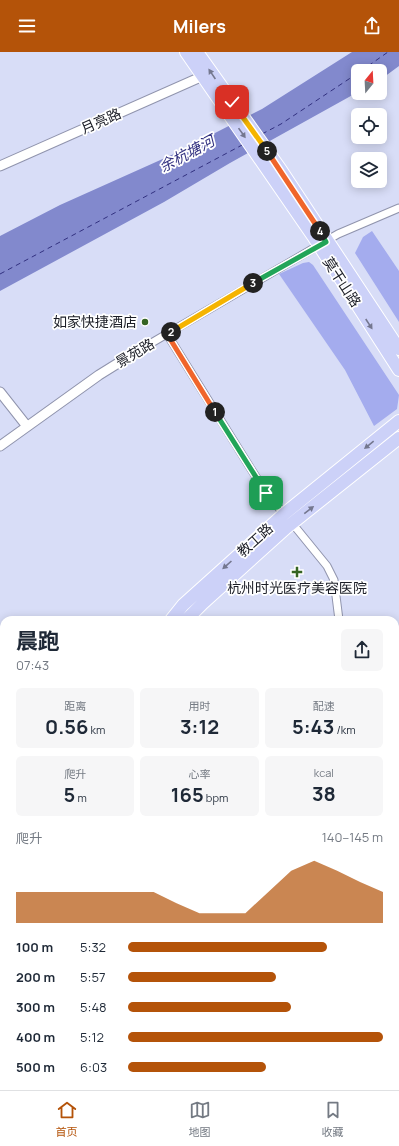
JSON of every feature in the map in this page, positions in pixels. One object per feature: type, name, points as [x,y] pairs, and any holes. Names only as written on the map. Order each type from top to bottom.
[{"type":"main road","points":[[186,52],[202,76],[224,98]]},
{"type":"main road","points":[[198,52],[224,98]]},
{"type":"main road","name":"莫干山路","points":[[224,98],[276,173],[322,244],[399,370]]},
{"type":"main road","name":"莫干山路","points":[[322,244],[399,349]]},
{"type":"main road","name":"教工路","points":[[174,616],[183,605],[288,518],[399,421]]},
{"type":"main road","name":"教工路","points":[[190,616],[288,518],[399,438]]},
{"type":"street","name":"月亮路","points":[[0,166],[202,76]]},
{"type":"street","name":"景苑路","points":[[0,446],[26,425],[99,374],[338,234],[399,208]]},
{"type":"street","points":[[167,334],[266,493],[328,566],[334,580],[338,616]]},
{"type":"street","points":[[0,392],[26,425]]},
{"type":"shaded area","points":[[372,231],[399,271],[399,322],[355,253],[363,237]]},
{"type":"shaded area","points":[[309,262],[313,265],[399,395],[397,409],[374,426],[345,370],[279,274],[303,263]]},
{"type":"water","name":"余杭塘河","points":[[352,52],[399,52],[399,66],[387,75],[387,64],[351,64],[351,96],[230,163],[164,202],[0,291],[0,236],[60,205],[176,153],[262,109]]},
{"type":"ferry route","points":[[371,64],[388,52]]},
{"type":"ferry route","points":[[262,134],[281,124],[351,78]]},
{"type":"ferry route","points":[[0,274],[244,144]]},
{"type":"place","name":"如家快捷酒店","points":[[145,322]]},
{"type":"place","name":"杭州时光医疗美容医院","points":[[297,572]]},
{"type":"route","points":[[232,102],[280,170],[326,242],[292,260],[167,334],[266,493]]}]
